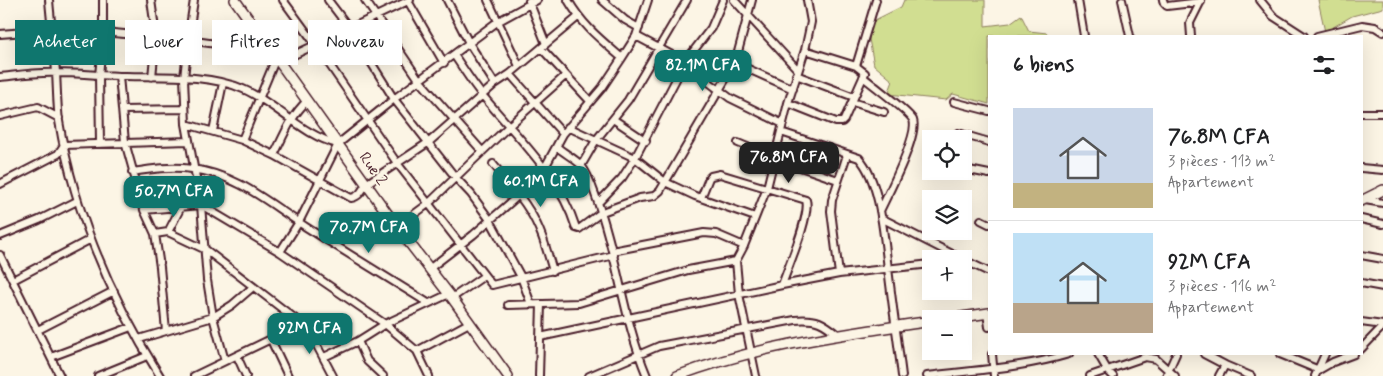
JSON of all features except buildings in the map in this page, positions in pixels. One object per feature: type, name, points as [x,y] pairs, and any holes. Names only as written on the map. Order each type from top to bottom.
[{"type":"street","points":[[49,0],[50,20]]},
{"type":"street","points":[[103,0],[103,20]]},
{"type":"street","points":[[151,0],[154,20]]},
{"type":"street","points":[[191,20],[194,0]]},
{"type":"street","name":"Rue 2","points":[[235,0],[249,20]]},
{"type":"street","points":[[283,0],[308,34]]},
{"type":"street","points":[[328,0],[343,20]]},
{"type":"street","points":[[365,0],[420,81],[482,151]]},
{"type":"street","points":[[368,20],[409,0],[444,62]]},
{"type":"street","points":[[447,0],[469,43],[495,84]]},
{"type":"street","points":[[488,0],[519,66]]},
{"type":"street","points":[[280,252],[299,222],[338,144],[394,99],[497,22],[529,2],[537,0]]},
{"type":"street","points":[[568,0],[578,17],[622,58]]},
{"type":"street","points":[[602,0],[625,20],[639,28]]},
{"type":"street","points":[[429,269],[461,246],[519,195],[544,169],[563,134],[602,88],[636,36],[648,0]]},
{"type":"street","points":[[581,166],[596,140],[628,100],[688,0]]},
{"type":"street","points":[[598,203],[622,178],[635,158],[685,62],[711,28],[723,0]]},
{"type":"street","points":[[734,0],[797,73],[884,112]]},
{"type":"street","points":[[454,55],[482,95],[510,125],[544,169],[568,204],[576,228],[579,229],[602,212],[640,198],[654,196],[660,191],[735,62],[752,0]]},
{"type":"street","points":[[756,376],[739,294],[736,261],[744,246],[767,188],[788,103],[805,50],[811,22],[807,0]]},
{"type":"street","points":[[856,66],[876,0]]},
{"type":"street","points":[[1078,0],[1084,35]]},
{"type":"street","points":[[1122,0],[1130,35]]},
{"type":"street","points":[[1163,0],[1167,6],[1201,1]]},
{"type":"street","points":[[1260,0],[1273,16],[1302,35]]},
{"type":"street","points":[[1191,35],[1190,24],[1201,1]]},
{"type":"street","points":[[529,2],[544,46],[566,76],[590,101]]},
{"type":"street","points":[[186,124],[242,140],[274,154],[351,198],[360,194],[366,184],[429,142],[495,84],[510,74],[578,17]]},
{"type":"street","points":[[1321,35],[1362,25],[1375,27],[1383,32]]},
{"type":"street","points":[[0,34],[15,33]]},
{"type":"street","points":[[636,36],[700,72],[718,91],[783,124]]},
{"type":"street","points":[[788,103],[839,123],[844,120],[865,73],[856,66],[805,50]]},
{"type":"street","points":[[735,62],[792,89]]},
{"type":"street","points":[[55,65],[59,118],[78,201],[91,239],[114,291],[131,327],[160,376]]},
{"type":"street","points":[[100,65],[100,144]]},
{"type":"street","points":[[152,77],[153,65]]},
{"type":"street","points":[[185,65],[185,109],[188,140],[201,205],[207,280],[213,317],[225,361]]},
{"type":"street","points":[[242,140],[273,65]]},
{"type":"street","name":"Rue 2","points":[[282,65],[397,227],[451,296],[508,376]]},
{"type":"street","points":[[329,65],[397,164],[492,286],[521,277],[553,271],[613,253],[704,233],[716,234],[744,246]]},
{"type":"street","points":[[373,65],[394,99],[490,220],[521,277],[531,304]]},
{"type":"street","points":[[0,77],[56,73],[184,78],[223,83],[242,88],[291,120],[330,142],[338,144]]},
{"type":"street","points":[[510,74],[563,134]]},
{"type":"street","points":[[119,76],[125,142],[144,210],[155,234],[166,331]]},
{"type":"street","points":[[397,227],[428,204],[510,125],[566,76]]},
{"type":"street","points":[[863,77],[910,116],[914,125],[907,152],[880,215]]},
{"type":"street","points":[[213,131],[223,83]]},
{"type":"street","points":[[274,154],[291,120],[307,101]]},
{"type":"street","points":[[954,102],[988,111]]},
{"type":"street","points":[[0,116],[38,107],[59,118]]},
{"type":"street","points":[[122,110],[185,109]]},
{"type":"street","points":[[1363,113],[1383,113]]},
{"type":"street","points":[[613,119],[646,140]]},
{"type":"street","points":[[568,127],[635,158],[665,182],[701,198],[756,217]]},
{"type":"street","points":[[781,132],[859,158],[866,168],[871,179],[880,215],[902,376]]},
{"type":"street","points":[[972,137],[988,142]]},
{"type":"street","points":[[64,145],[188,140]]},
{"type":"street","points":[[738,143],[774,158],[838,180]]},
{"type":"street","points":[[0,184],[58,154],[64,145]]},
{"type":"street","points":[[557,147],[581,166],[591,184],[602,212],[628,319],[638,354],[647,376]]},
{"type":"street","points":[[839,274],[832,200],[846,154]]},
{"type":"street","points":[[493,164],[519,195],[533,217],[547,250],[553,271]]},
{"type":"street","points":[[132,172],[161,168],[194,169],[230,179],[258,194],[428,304]]},
{"type":"street","points":[[1363,168],[1383,170]]},
{"type":"street","points":[[972,171],[988,174]]},
{"type":"street","points":[[701,198],[709,178],[716,175],[728,176],[806,200],[804,225],[782,285]]},
{"type":"street","points":[[1363,200],[1383,190]]},
{"type":"street","points":[[1363,200],[1383,203]]},
{"type":"street","points":[[0,236],[78,201]]},
{"type":"street","points":[[144,210],[201,205],[280,252],[385,324],[417,351],[429,376]]},
{"type":"street","points":[[168,232],[180,207]]},
{"type":"street","points":[[880,215],[945,250]]},
{"type":"street","points":[[1363,219],[1383,224]]},
{"type":"street","points":[[981,220],[988,224]]},
{"type":"street","points":[[155,234],[168,232],[206,250],[302,324],[324,357],[333,376]]},
{"type":"street","points":[[13,280],[91,239]]},
{"type":"street","points":[[0,255],[60,376]]},
{"type":"street","points":[[1363,255],[1383,259]]},
{"type":"street","points":[[508,304],[579,303],[704,266],[736,261]]},
{"type":"street","points":[[972,264],[988,272]]},
{"type":"street","points":[[540,337],[839,274],[922,265]]},
{"type":"street","points":[[324,357],[358,341],[385,324],[428,304],[451,296],[484,276]]},
{"type":"street","points":[[1363,283],[1383,287]]},
{"type":"street","points":[[139,339],[213,317],[232,305],[253,287]]},
{"type":"street","points":[[38,330],[114,291]]},
{"type":"street","points":[[539,376],[542,304]]},
{"type":"street","points":[[972,315],[988,313]]},
{"type":"street","points":[[589,376],[658,346],[808,319],[825,323],[840,336]]},
{"type":"street","points":[[677,376],[717,361],[750,353],[922,322]]},
{"type":"street","points":[[1363,322],[1383,325]]},
{"type":"street","points":[[417,351],[469,323]]},
{"type":"street","points":[[194,376],[302,324]]},
{"type":"street","points":[[1363,347],[1383,325]]},
{"type":"street","points":[[51,356],[131,327]]},
{"type":"street","points":[[271,340],[288,376]]},
{"type":"street","points":[[358,341],[367,361],[383,376]]},
{"type":"street","points":[[992,355],[994,376]]},
{"type":"street","points":[[927,376],[1018,366],[1066,355]]},
{"type":"street","points":[[1099,355],[1113,376]]},
{"type":"street","points":[[1168,374],[1176,355]]},
{"type":"street","points":[[1206,355],[1251,376]]},
{"type":"street","points":[[1282,355],[1317,373]]},
{"type":"street","points":[[1317,373],[1325,355]]},
{"type":"street","points":[[1317,373],[1333,362],[1351,355]]},
{"type":"street","points":[[98,376],[148,356]]},
{"type":"street","points":[[237,356],[246,376]]},
{"type":"street","points":[[1090,376],[1145,357],[1156,359],[1168,374],[1175,376]]},
{"type":"street","points":[[1219,376],[1225,365]]},
{"type":"green space","points":[[904,0],[985,0],[985,26],[1010,23],[1021,15],[1029,31],[1047,33],[1047,35],[988,35],[988,104],[953,94],[946,100],[888,94],[893,81],[874,65],[869,39],[871,22],[901,7]]},
{"type":"green space","points":[[1318,0],[1383,0],[1383,8],[1352,16],[1325,32]]}]
